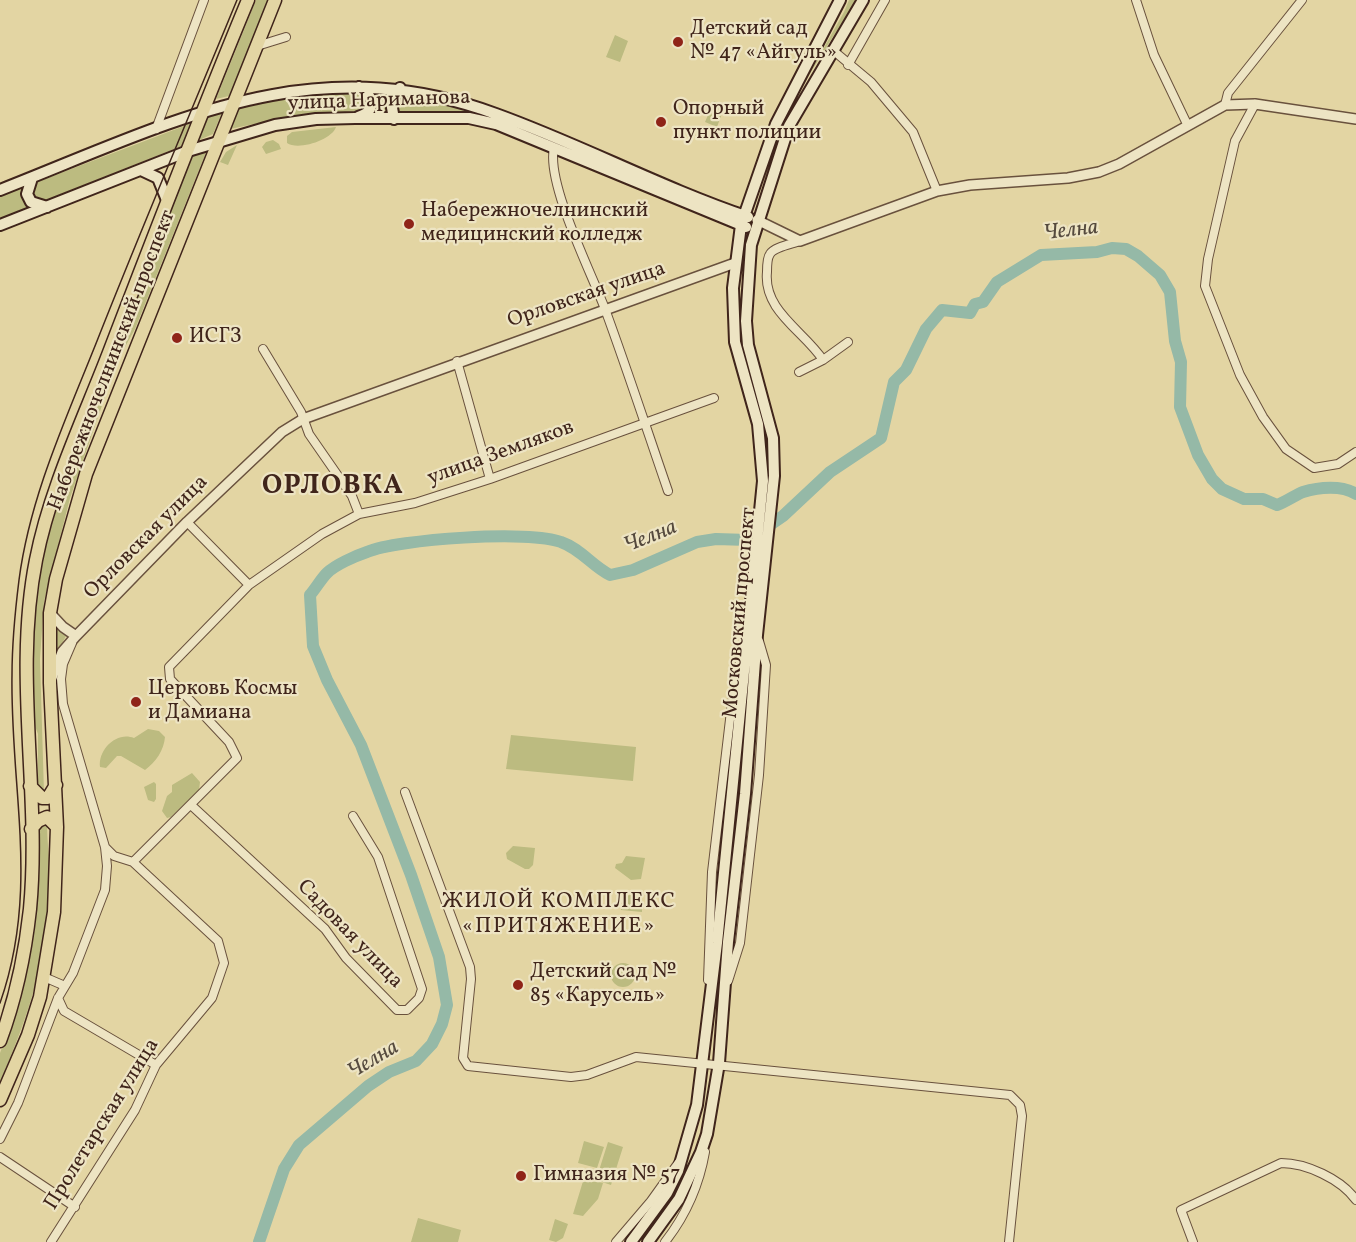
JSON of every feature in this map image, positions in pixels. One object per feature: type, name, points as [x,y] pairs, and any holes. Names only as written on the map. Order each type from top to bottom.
[{"type":"main road","name":"Набережночелнинский проспект","points":[[0,1041],[16,998],[30,906],[31,829],[27,648],[36,560],[63,471],[167,200],[248,0]]},
{"type":"main road","name":"Набережночелнинский проспект","points":[[0,1100],[28,1035],[44,977],[54,912],[57,827],[50,683],[50,613],[56,579],[86,474],[275,0]]},
{"type":"main road","name":"Московский проспект","points":[[631,1242],[667,1193],[683,1156],[693,1123],[717,943],[752,636],[774,476],[773,438],[748,345],[746,321],[746,280],[756,225],[789,126],[835,52],[863,0]]},
{"type":"main road","name":"Московский проспект","points":[[760,571],[763,481],[758,424],[735,342],[733,288],[735,263],[742,220],[776,124],[838,3]]},
{"type":"main road","points":[[244,77],[253,90],[264,95]]},
{"type":"main road","points":[[355,118],[366,115],[372,108],[372,99],[359,87]]},
{"type":"main road","name":"улица Нариманова","points":[[0,190],[204,111],[235,102],[308,88],[400,88],[496,114],[742,220]]},
{"type":"main road","points":[[394,119],[391,102],[400,88]]},
{"type":"main road","name":"улица Нариманова","points":[[0,225],[220,140],[275,125],[316,119],[355,118],[479,119],[742,220]]},
{"type":"main road","points":[[141,170],[158,178],[167,200]]},
{"type":"main road","points":[[32,178],[27,194],[31,202],[47,207]]},
{"type":"main road","points":[[742,220],[756,225]]},
{"type":"main road","points":[[102,370],[111,358],[121,359],[124,364],[123,378]]},
{"type":"main road","name":"Московский проспект","points":[[648,1242],[679,1199],[693,1172],[707,1134],[718,1066],[723,997],[745,794],[752,636]]},
{"type":"main road","points":[[30,786],[42,798],[48,798],[56,784]]},
{"type":"main road","points":[[31,829],[38,821],[47,817],[57,827]]},
{"type":"street","points":[[156,129],[204,0]]},
{"type":"street","points":[[848,65],[885,0]]},
{"type":"street","points":[[1136,0],[1154,55],[1187,124]]},
{"type":"street","points":[[1225,105],[1228,93],[1299,2]]},
{"type":"street","points":[[257,46],[286,37]]},
{"type":"street","points":[[835,52],[848,65],[872,82],[913,132],[937,191]]},
{"type":"street","points":[[1255,104],[1235,141],[1208,259],[1205,286],[1240,375],[1263,417],[1286,449],[1314,468],[1338,464],[1356,452]]},
{"type":"street","points":[[823,360],[813,344],[780,315],[769,294],[766,281],[768,255],[772,251],[937,191],[970,185],[1068,178],[1099,172],[1119,164],[1187,124],[1225,105],[1255,104],[1356,119]]},
{"type":"street","points":[[554,148],[553,164],[562,200],[605,309],[668,491]]},
{"type":"street","points":[[756,225],[779,231],[800,241]]},
{"type":"street","name":"Орловская улица","points":[[0,1139],[18,1103],[58,998],[73,973],[105,890],[107,866],[105,847],[63,704],[61,679],[63,664],[75,637],[187,522],[282,432],[303,418],[735,263]]},
{"type":"street","points":[[799,372],[823,360],[848,342]]},
{"type":"street","points":[[263,349],[276,366],[309,434],[352,496],[359,514]]},
{"type":"street","points":[[457,361],[490,479]]},
{"type":"street","name":"улица Земляков","points":[[190,805],[237,758],[230,742],[170,679],[169,667],[249,585],[322,534],[359,514],[415,503],[490,479],[644,421],[714,398]]},
{"type":"street","points":[[187,522],[249,585]]},
{"type":"street","points":[[50,613],[75,637],[62,652],[50,683]]},
{"type":"street","points":[[405,792],[471,973],[463,1058],[468,1066],[571,1077],[587,1075],[634,1058],[1010,1095],[1018,1101],[1022,1116],[1008,1242]]},
{"type":"street","points":[[133,862],[190,805]]},
{"type":"street","name":"Садовая улица","points":[[190,805],[325,929],[346,958],[397,1010],[407,1010],[419,998],[422,989],[378,857],[353,816]]},
{"type":"street","name":"Пролетарская улица","points":[[51,1242],[135,1110],[156,1065],[212,998],[220,980],[224,955],[219,941],[133,862],[114,856],[105,847]]},
{"type":"street","points":[[44,977],[65,986]]},
{"type":"street","points":[[58,998],[64,1011],[156,1065]]},
{"type":"street","points":[[665,1242],[688,1208],[700,1180],[707,1134]]},
{"type":"street","points":[[616,1242],[651,1201],[683,1156]]},
{"type":"street","points":[[0,1157],[75,1207]]},
{"type":"street","points":[[1193,1242],[1182,1210],[1281,1163],[1294,1163],[1341,1183],[1356,1200]]},
{"type":"shaded area","points":[[256,0],[269,0],[229,96],[216,99]]},
{"type":"shaded area","points":[[849,0],[856,0],[804,83],[844,12]]},
{"type":"shaded area","points":[[615,35],[628,41],[620,62],[606,57]]},
{"type":"shaded area","points":[[373,91],[392,92],[386,106],[388,115],[370,115]]},
{"type":"shaded area","points":[[332,93],[360,93],[365,96],[368,105],[362,112],[302,114],[230,129],[238,106]]},
{"type":"shaded area","points":[[397,96],[437,101],[467,111],[463,115],[397,114]]},
{"type":"shaded area","points":[[714,101],[725,105],[717,127],[705,122]]},
{"type":"shaded area","points":[[223,110],[213,134],[199,140],[209,115]]},
{"type":"shaded area","points":[[192,123],[184,145],[41,202],[32,196],[33,186],[37,182]]},
{"type":"shaded area","points":[[336,127],[328,136],[314,143],[299,146],[287,143],[287,136],[292,132]]},
{"type":"shaded area","points":[[273,140],[279,144],[281,149],[266,154],[262,147],[266,142]]},
{"type":"shaded area","points":[[237,145],[228,165],[220,162],[226,152]]},
{"type":"shaded area","points":[[207,150],[135,329],[120,356],[113,353],[193,156]]},
{"type":"shaded area","points":[[22,184],[23,197],[28,206],[34,207],[0,220],[0,194]]},
{"type":"shaded area","points":[[111,361],[116,365],[70,498],[44,601],[40,659],[44,793],[38,793],[38,734],[32,718],[33,620],[41,566],[58,499]]},
{"type":"shaded area","points":[[54,623],[66,636],[53,660]]},
{"type":"shaded area","points":[[148,729],[159,731],[165,737],[159,755],[145,770],[121,756],[117,756],[106,768],[100,767],[105,748],[115,739],[128,736],[134,738]]},
{"type":"shaded area","points":[[511,735],[636,747],[633,781],[506,769]]},
{"type":"shaded area","points":[[192,773],[200,782],[199,790],[171,817],[167,818],[162,811],[167,796],[172,792],[172,785]]},
{"type":"shaded area","points":[[154,782],[156,799],[154,802],[148,800],[144,787]]},
{"type":"shaded area","points":[[39,823],[47,823],[50,873],[50,900],[43,954],[29,1007],[0,1082],[0,1053],[22,991],[30,955],[38,894]]},
{"type":"shaded area","points":[[513,846],[535,848],[533,865],[529,869],[507,859],[506,853]]},
{"type":"shaded area","points":[[626,856],[645,858],[641,879],[631,880],[615,868],[616,864],[622,863]]},
{"type":"shaded area","points":[[634,894],[642,905],[642,912],[621,910],[622,897]]},
{"type":"shaded area","points":[[623,963],[631,967],[635,975],[631,983],[623,987],[615,983],[611,975],[615,967]]},
{"type":"shaded area","points":[[584,1141],[604,1147],[597,1168],[578,1163]]},
{"type":"shaded area","points":[[608,1142],[623,1147],[611,1185],[596,1180]]},
{"type":"shaded area","points":[[584,1178],[603,1183],[598,1199],[583,1216],[573,1214]]},
{"type":"shaded area","points":[[418,1218],[461,1230],[458,1242],[411,1242]]},
{"type":"shaded area","points":[[555,1219],[568,1224],[563,1238],[556,1242],[549,1240]]},
{"type":"waterway","name":"Челна","points":[[259,1242],[284,1169],[299,1145],[368,1086],[389,1072],[416,1061],[432,1044],[442,1024],[447,1005],[439,957],[411,875],[361,745],[327,680],[313,646],[310,595],[325,575],[335,567],[351,558],[383,547],[434,540],[494,536],[545,538],[561,542],[581,553],[610,575],[633,570],[697,542],[716,539],[748,540],[783,516],[830,472],[881,438],[894,382],[906,370],[926,329],[942,310],[970,313],[975,304],[983,302],[997,282],[1041,255],[1097,252],[1112,248],[1126,249],[1138,256],[1160,275],[1170,292],[1175,341],[1181,362],[1180,407],[1198,455],[1212,479],[1222,489],[1244,499],[1263,499],[1277,505],[1301,493],[1316,489],[1337,488],[1356,494]]},
{"type":"tram line","points":[[0,1003],[12,961],[21,879],[12,663],[19,580],[31,518],[62,429],[237,0]]},
{"type":"place","name":"Детский сад № 47 «Айгуль»","points":[[678,42]]},
{"type":"place","name":"Опорный пункт полиции","points":[[661,122]]},
{"type":"place","name":"Набережночелнинский медицинский колледж","points":[[409,224]]},
{"type":"place","name":"ИСГЗ","points":[[177,338]]},
{"type":"place","name":"Церковь Космы и Дамиана","points":[[136,702]]},
{"type":"place","name":"Детский сад № 85 «Карусель»","points":[[518,985]]},
{"type":"place","name":"Гимназия № 57","points":[[521,1176]]},
{"type":"district","name":"ОРЛОВКА","points":[[333,488]]},
{"type":"district","name":"ЖИЛОЙ КОМПЛЕКС «ПРИТЯЖЕНИЕ»","points":[[559,916]]}]
